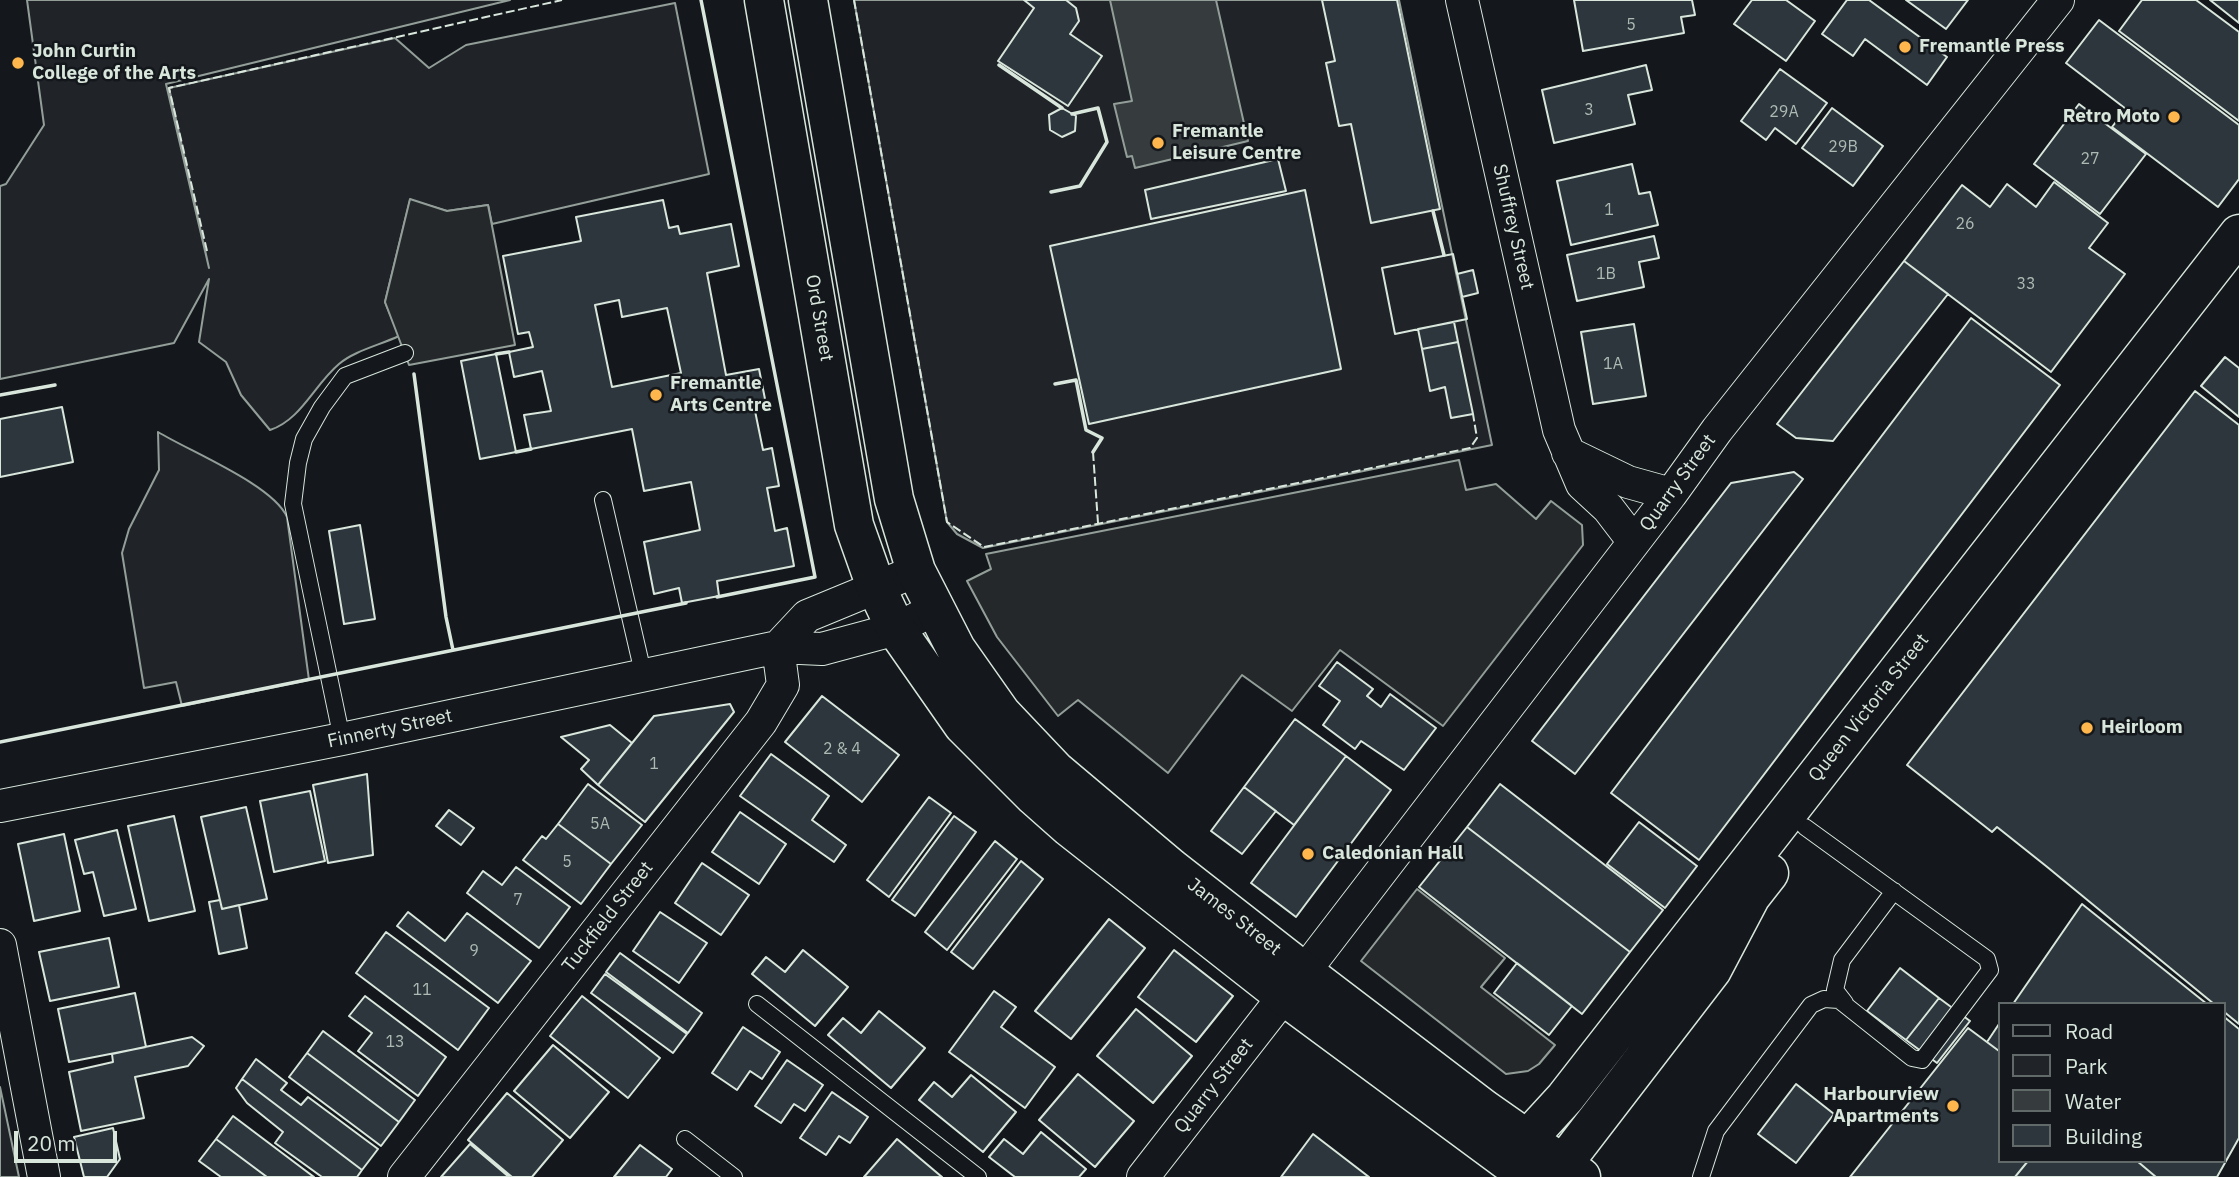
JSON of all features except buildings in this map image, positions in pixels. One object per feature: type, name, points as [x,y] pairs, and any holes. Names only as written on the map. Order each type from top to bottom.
[{"type":"main road","name":"Ord Street","points":[[764,0],[854,525],[876,587],[896,629]]},
{"type":"main road","points":[[808,0],[889,474],[916,571],[933,610]]},
{"type":"main road","name":"Queen Victoria Street","points":[[1536,1167],[1582,1076],[2239,234]]},
{"type":"main road","name":"Queen Victoria Street","points":[[1536,1167],[1712,970],[1751,896],[2239,270]]},
{"type":"main road","name":"James Street","points":[[933,610],[956,649],[1001,713],[1056,771],[1171,868],[1294,984]]},
{"type":"main road","name":"James Street","points":[[896,629],[963,725],[1069,827],[1294,984],[1484,1110],[1536,1167]]},
{"type":"street","name":"Shuffrey Street","points":[[1462,0],[1559,430],[1582,484],[1608,508],[1634,542]]},
{"type":"street","name":"Quarry Street","points":[[1143,1177],[1671,495],[1717,430],[2058,0]]},
{"type":"street","points":[[1569,453],[1628,482],[1671,495]]},
{"type":"street","points":[[778,647],[807,616],[916,571]]},
{"type":"street","name":"Finnerty Street","points":[[0,806],[342,739],[778,647],[820,650],[896,629],[933,610]]},
{"type":"street","name":"Tuckfield Street","points":[[404,1177],[761,722],[783,685],[778,647]]},
{"type":"street","points":[[0,945],[44,1177]]},
{"type":"lane","points":[[342,739],[293,504],[299,463],[304,439],[322,407],[345,376],[405,353]]},
{"type":"lane","points":[[603,500],[644,677]]},
{"type":"lane","points":[[1805,827],[1987,959],[1990,964],[1987,976],[1922,1060],[1912,1058],[1844,1003],[1835,990],[1842,960]]},
{"type":"lane","points":[[1701,1177],[1716,1131],[1894,891]]},
{"type":"lane","points":[[1811,1005],[1830,998],[1844,1003]]},
{"type":"lane","points":[[757,1004],[978,1177]]},
{"type":"lane","points":[[685,1139],[734,1177]]},
{"type":"green space","points":[[27,0],[510,0],[166,84],[209,268],[169,88],[395,38],[429,68],[466,45],[675,3],[709,174],[492,224],[488,205],[447,211],[410,200],[385,302],[399,336],[345,359],[330,372],[299,410],[281,425],[270,430],[241,395],[226,362],[199,342],[209,279],[174,343],[0,379],[0,186],[6,184],[44,125]]},
{"type":"green space","name":"Fremantle Leisure Centre","points":[[854,0],[1399,0],[1492,445],[983,548],[957,534],[947,522]]},
{"type":"green space","points":[[158,432],[249,481],[279,505],[287,517],[309,680],[182,706],[176,682],[144,688],[122,553],[129,529],[159,470]]},
{"type":"green space","points":[[0,1087],[19,1177],[0,1177]]},
{"type":"shaded area","points":[[410,199],[447,211],[488,205],[515,345],[409,365],[385,302]]},
{"type":"shaded area","points":[[1459,460],[1466,490],[1496,484],[1536,519],[1551,501],[1582,525],[1583,545],[1443,726],[1340,650],[1292,711],[1242,675],[1168,773],[1078,700],[1058,716],[997,637],[967,581],[991,569],[986,554]]},
{"type":"shaded area","points":[[1417,889],[1505,958],[1481,987],[1555,1045],[1539,1064],[1528,1071],[1506,1074],[1361,961]]},
{"type":"water","points":[[1110,0],[1216,0],[1248,141],[1135,168],[1132,156],[1127,157],[1114,104],[1132,101]]},
{"type":"fence","points":[[207,251],[169,88],[562,0]]},
{"type":"fence","points":[[854,0],[947,522],[984,547],[1470,448],[1477,438],[1473,414]]},
{"type":"fence","points":[[1093,452],[1098,523]]},
{"type":"wall","points":[[701,0],[815,577],[717,597]]},
{"type":"wall","points":[[999,65],[1062,108]]},
{"type":"wall","points":[[1051,192],[1080,186],[1107,142],[1098,108],[1072,114]]},
{"type":"wall","points":[[1433,211],[1444,255]]},
{"type":"wall","points":[[496,354],[509,352]]},
{"type":"wall","points":[[414,374],[446,617],[453,650]]},
{"type":"wall","points":[[1055,384],[1076,380],[1086,430],[1102,438],[1093,452]]},
{"type":"wall","points":[[0,395],[55,385]]},
{"type":"wall","points":[[516,452],[531,449]]},
{"type":"wall","points":[[0,742],[686,603]]},
{"type":"place","name":"Fremantle Press","points":[[1905,47]]},
{"type":"place","name":"John Curtin College of the Arts","points":[[18,63]]},
{"type":"place","name":"Retro Moto","points":[[2174,117]]},
{"type":"place","name":"Fremantle Leisure Centre","points":[[1158,143]]},
{"type":"place","name":"Fremantle Arts Centre","points":[[656,395]]},
{"type":"place","name":"Heirloom","points":[[2087,728]]},
{"type":"place","name":"Caledonian Hall","points":[[1308,854]]},
{"type":"place","name":"Harbourview Apartments","points":[[1953,1106]]}]
